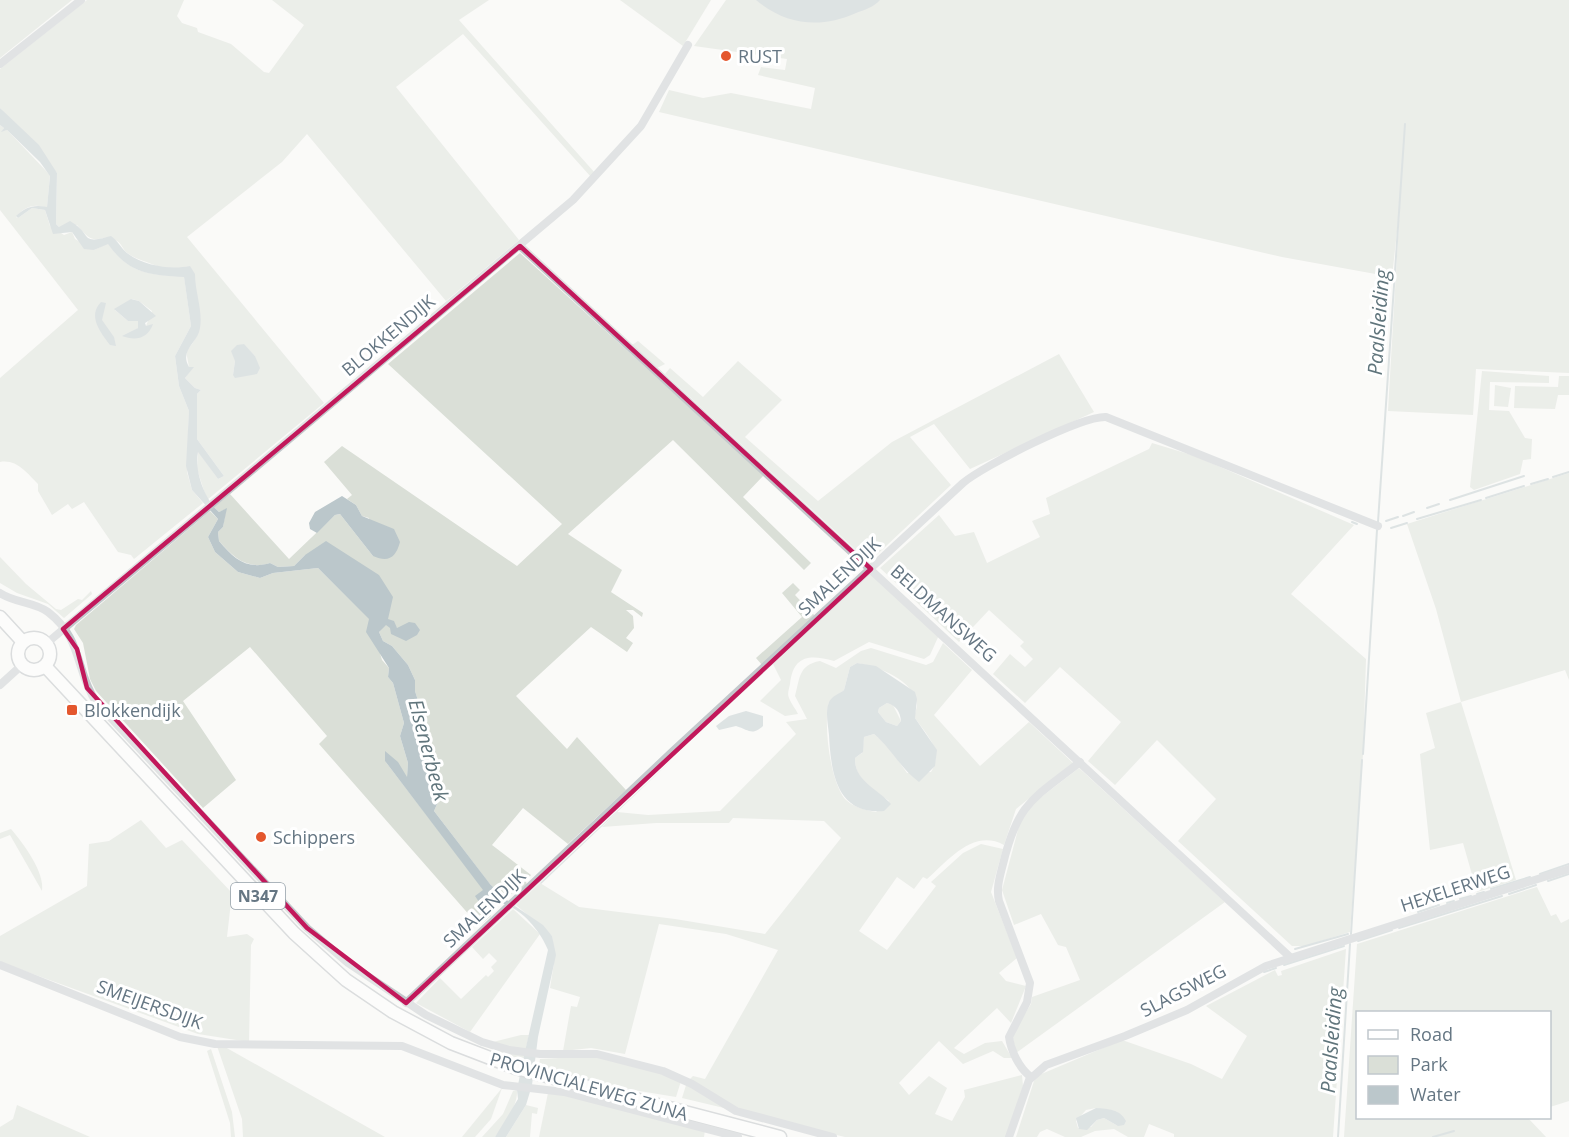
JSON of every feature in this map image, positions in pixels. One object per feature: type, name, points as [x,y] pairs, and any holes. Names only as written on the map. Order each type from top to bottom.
[{"type":"main road","points":[[0,617],[23,642]]},
{"type":"main road","points":[[36,638],[47,643],[51,654],[45,666],[36,670],[22,665],[18,654],[23,642],[36,638]]},
{"type":"main road","name":"PROVINCIALEWEG ZUNA","points":[[45,666],[266,905],[317,956],[346,980],[404,1018],[451,1043],[537,1075],[780,1137]]},
{"type":"street","points":[[0,64],[81,0]]},
{"type":"street","name":"BLOKKENDIJK","points":[[47,643],[577,196],[632,138],[645,120],[688,45]]},
{"type":"street","name":"BELDMANSWEG","points":[[520,246],[1290,957]]},
{"type":"street","name":"SMALENDIJK","points":[[406,1003],[672,752],[978,471],[1098,417],[1117,421],[1378,526]]},
{"type":"street","name":"PROVINCIALEWEG ZUNA","points":[[0,593],[15,602],[48,612],[77,649],[87,688],[118,727],[307,928],[348,963],[406,1003],[482,1042],[540,1054],[597,1054],[663,1071],[692,1084],[736,1111],[833,1137]]},
{"type":"street","points":[[0,685],[22,665]]},
{"type":"street","points":[[1009,1137],[1031,1077],[1024,1071],[1014,1053],[1009,1036],[1028,1000],[1030,983],[999,901],[998,888],[1007,848],[1021,811],[1080,762]]},
{"type":"street","name":"HEXELERWEG","points":[[1352,938],[1569,869]]},
{"type":"street","name":"SLAGSWEG","points":[[1031,1077],[1049,1064],[1187,1010],[1247,975],[1290,957],[1352,938]]},
{"type":"street","name":"SMEIJERSDIJK","points":[[0,964],[180,1036],[210,1043],[402,1046]]},
{"type":"street","name":"PROVINCIALEWEG ZUNA","points":[[402,1046],[480,1078],[516,1086],[564,1092],[738,1137]]},
{"type":"highlighted area","points":[[520,246],[871,569],[406,1003],[307,928],[87,688],[77,649],[63,629]]},
{"type":"green space","points":[[0,0],[72,0],[0,58]]},
{"type":"green space","points":[[87,0],[184,0],[177,16],[182,23],[197,28],[198,32],[231,44],[264,72],[269,73],[304,25],[272,0],[489,0],[459,20],[595,173],[591,177],[463,34],[396,87],[519,240],[446,301],[307,134],[282,162],[187,237],[324,403],[207,500],[197,469],[198,451],[218,479],[224,476],[197,439],[197,394],[201,390],[195,388],[185,378],[193,367],[189,367],[186,351],[196,338],[199,324],[192,270],[190,267],[178,269],[152,266],[157,266],[129,254],[117,241],[110,238],[89,237],[77,225],[59,227],[56,224],[57,173],[0,108],[0,69]],"holes":[[[243,344],[255,356],[256,364],[233,375],[235,361]]]},
{"type":"green space","points":[[620,0],[711,0],[683,46]]},
{"type":"green space","points":[[726,0],[1569,0],[1569,373],[1476,369],[1473,415],[1388,411],[1400,204],[1392,277],[1282,257],[659,112],[669,90],[703,98],[731,93],[811,109],[815,88],[758,75],[761,67],[785,70],[787,59],[694,46]]},
{"type":"green space","points":[[0,125],[4,128],[2,131],[7,130],[50,175],[47,208],[30,207],[16,217],[18,218],[32,208],[45,210],[50,226],[64,235],[72,232],[75,239],[94,250],[108,243],[124,261],[141,271],[184,276],[191,326],[175,356],[179,386],[189,411],[187,472],[192,490],[203,503],[134,559],[131,555],[118,552],[84,502],[72,509],[68,504],[52,515],[38,491],[38,484],[17,465],[0,462],[0,378],[78,310],[0,210]],"holes":[[[132,299],[139,301],[152,311],[146,326],[124,337],[138,328],[138,321],[128,321],[115,310]]]},
{"type":"green space","points":[[520,253],[764,475],[743,497],[811,563],[804,570],[673,440],[568,534],[622,570],[611,592],[643,613],[642,617],[633,610],[626,610],[633,616],[634,628],[626,638],[633,643],[627,652],[591,627],[516,696],[567,749],[577,737],[626,790],[568,844],[523,808],[492,845],[531,875],[526,881],[527,886],[516,893],[509,894],[507,900],[489,883],[434,811],[438,802],[430,775],[430,747],[423,743],[423,716],[415,691],[415,680],[408,665],[392,646],[383,641],[379,632],[385,624],[397,628],[305,555],[294,566],[278,567],[270,563],[254,565],[242,561],[230,553],[219,541],[218,532],[223,527],[226,509],[219,512],[214,507],[230,494],[289,559],[335,515],[340,514],[373,556],[369,518],[362,516],[356,505],[347,499],[352,495],[324,462],[342,446],[517,566],[562,524],[388,364]]},
{"type":"green space","points":[[638,341],[665,364],[657,368],[632,345]]},
{"type":"green space","points":[[1059,354],[1094,412],[970,469],[934,424],[910,437],[951,485],[869,562],[665,374],[670,368],[703,397],[738,361],[782,400],[745,437],[818,501],[892,442]]},
{"type":"green space","points":[[1482,371],[1549,376],[1549,383],[1490,382],[1489,410],[1509,411],[1525,438],[1532,439],[1531,459],[1523,460],[1520,474],[1474,490],[1470,487]]},
{"type":"green space","points":[[1559,376],[1569,376],[1569,395],[1558,395],[1555,409],[1514,408],[1515,386],[1558,387]]},
{"type":"green space","points":[[1495,385],[1511,388],[1508,407],[1494,406]]},
{"type":"green space","points":[[1152,443],[1195,456],[1354,525],[1291,594],[1366,659],[1363,755],[1350,932],[1305,946],[1292,946],[1178,841],[1216,799],[1157,740],[1115,785],[1088,761],[1121,722],[1060,667],[1025,703],[993,674],[1010,654],[1025,667],[1033,659],[1020,646],[1024,642],[989,610],[959,642],[880,568],[939,515],[955,536],[974,532],[987,563],[1040,537],[1032,521],[1050,514],[1046,498],[1149,449]]},
{"type":"green space","points":[[1569,473],[1569,680],[1565,670],[1461,702],[1436,609],[1407,524]]},
{"type":"green space","points":[[210,511],[218,519],[208,537],[215,552],[238,572],[260,578],[273,573],[318,568],[370,619],[382,660],[389,668],[388,677],[393,683],[404,723],[400,736],[408,763],[407,779],[385,761],[484,890],[481,905],[492,905],[491,916],[479,926],[319,744],[327,736],[250,647],[183,701],[236,780],[203,808],[96,691],[90,679],[83,643],[74,629],[76,625]]},
{"type":"green space","points":[[0,557],[26,584],[56,609],[61,610],[78,599],[82,600],[91,591],[92,594],[64,618],[48,604],[17,593],[0,583]]},
{"type":"green space","points":[[871,573],[939,635],[930,655],[924,659],[869,642],[834,661],[817,658],[804,659],[795,667],[788,693],[798,714],[785,716],[760,701],[781,680],[773,664]]},
{"type":"green space","points":[[793,583],[800,590],[795,595],[815,616],[762,665],[756,658],[802,617],[782,593]]},
{"type":"green space","points":[[943,643],[972,670],[934,715],[980,766],[1029,722],[1073,763],[1016,809],[1004,845],[993,841],[972,844],[952,856],[927,879],[923,877],[914,889],[897,877],[859,931],[887,950],[936,886],[931,882],[963,853],[981,844],[1003,849],[991,892],[1017,958],[999,973],[1006,981],[1026,986],[1011,1023],[997,1008],[954,1048],[964,1054],[985,1043],[1002,1041],[1012,1058],[1004,1058],[993,1051],[963,1064],[939,1041],[899,1083],[909,1095],[929,1076],[947,1088],[935,1114],[952,1121],[965,1097],[964,1090],[1022,1075],[1023,1086],[1006,1137],[845,1137],[682,1098],[687,1082],[693,1076],[705,1079],[778,950],[726,934],[659,924],[625,1054],[591,1048],[563,1051],[571,1006],[577,1007],[580,997],[550,988],[554,963],[552,936],[516,905],[540,883],[579,907],[675,919],[765,934],[841,838],[824,821],[733,818],[729,823],[656,823],[602,827],[617,812],[648,815],[720,811],[796,734],[786,722],[807,719],[795,696],[801,674],[813,663],[820,661],[836,668],[861,651],[871,648],[926,665],[933,662]],"holes":[[[857,663],[894,676],[910,688],[917,705],[915,718],[929,737],[936,757],[931,772],[907,773],[888,746],[874,734],[864,737],[862,753],[855,758],[858,772],[871,788],[889,801],[876,812],[855,806],[845,799],[835,779],[827,738],[829,702],[844,690],[850,667]]]},
{"type":"green space","points":[[1461,702],[1516,880],[1477,892],[1463,843],[1430,850],[1420,754],[1435,748],[1426,713]]},
{"type":"green space","points":[[887,703],[893,705],[901,721],[897,726],[886,722],[878,712],[879,708]]},
{"type":"green space","points":[[1079,768],[1225,902],[1016,1053],[1012,1034],[1031,1004],[1032,997],[1080,980],[1066,947],[1058,945],[1041,914],[1014,925],[1002,890],[1023,811]]},
{"type":"green space","points":[[141,820],[166,848],[182,840],[232,893],[227,937],[247,934],[254,939],[251,945],[249,1042],[198,1034],[0,962],[0,936],[87,886],[89,844],[109,841]]},
{"type":"green space","points":[[11,829],[37,867],[42,891],[10,835],[0,839],[0,833]]},
{"type":"green space","points":[[1537,887],[1551,916],[1556,914],[1561,923],[1569,919],[1569,1101],[1551,1107],[1551,1011],[1356,1011],[1356,1119],[1529,1119],[1546,1137],[1344,1137],[1357,944]]},
{"type":"green space","points":[[513,909],[540,934],[470,1032],[416,1003],[440,978],[461,999],[486,975],[488,977],[494,971],[491,967],[497,961],[489,953],[483,959],[472,947]]},
{"type":"green space","points":[[1346,949],[1333,1137],[1174,1137],[1174,1134],[1149,1124],[1144,1137],[1128,1137],[1114,1129],[1095,1131],[1081,1137],[1065,1137],[1047,1129],[1040,1132],[1037,1137],[1016,1137],[1034,1081],[1039,1075],[1122,1040],[1191,1064],[1222,1079],[1247,1036],[1206,1006],[1275,970],[1278,976],[1282,975],[1281,971]],"holes":[[[1096,1108],[1118,1126],[1104,1118],[1097,1120],[1091,1127],[1078,1128],[1076,1121],[1086,1110]]]},
{"type":"green space","points":[[529,1035],[523,1060],[489,1048],[489,1043]]},
{"type":"green space","points":[[217,1046],[225,1047],[385,1137],[243,1137],[242,1119]]},
{"type":"green space","points":[[211,1049],[232,1112],[235,1137],[231,1137],[230,1123],[207,1051]]},
{"type":"green space","points":[[597,1056],[646,1068],[681,1081],[676,1097],[585,1082],[538,1070],[540,1059]]},
{"type":"green space","points":[[502,1088],[491,1119],[475,1137],[462,1137]]},
{"type":"green space","points":[[517,1090],[513,1108],[499,1132],[495,1137],[482,1137],[503,1114],[513,1091]]},
{"type":"green space","points":[[548,1093],[569,1096],[705,1130],[704,1137],[539,1137]]},
{"type":"green space","points":[[17,1105],[90,1137],[0,1137],[0,1127],[13,1119]]},
{"type":"green space","points":[[526,1105],[538,1108],[537,1114],[532,1113],[530,1137],[506,1137]]},
{"type":"water","points":[[756,0],[880,0],[869,8],[843,18],[816,23],[779,15]]},
{"type":"water","name":"Elsenerbeek","points":[[0,108],[39,145],[57,173],[56,224],[59,227],[70,221],[90,239],[111,236],[127,253],[141,261],[166,267],[190,266],[195,274],[201,322],[199,333],[186,356],[189,367],[194,367],[185,378],[195,388],[201,390],[197,394],[197,439],[224,476],[218,479],[198,452],[199,476],[205,493],[219,512],[227,508],[223,527],[218,532],[219,541],[236,558],[248,564],[270,563],[278,567],[294,566],[305,555],[326,541],[379,575],[393,597],[388,619],[394,621],[397,628],[409,622],[415,623],[420,630],[417,635],[406,641],[391,634],[390,628],[386,625],[379,632],[383,641],[392,646],[408,665],[415,680],[415,691],[423,716],[423,743],[430,747],[430,775],[438,802],[434,811],[490,884],[509,902],[543,925],[552,936],[556,955],[538,1037],[532,1085],[526,1105],[506,1137],[495,1137],[518,1099],[517,1090],[523,1060],[548,950],[545,943],[529,921],[515,909],[500,903],[481,905],[475,896],[483,890],[385,761],[385,751],[398,762],[407,777],[408,763],[400,736],[404,723],[393,683],[388,677],[389,668],[366,632],[369,619],[318,568],[273,573],[260,578],[238,572],[215,552],[208,537],[218,519],[192,490],[186,466],[189,411],[179,386],[175,356],[191,326],[184,277],[141,271],[124,262],[108,244],[94,250],[84,249],[72,232],[53,234],[45,210],[32,208],[18,218],[16,216],[30,207],[47,207],[50,176],[40,162],[7,130],[1,132],[4,128],[0,125]]},
{"type":"water","points":[[131,299],[139,301],[156,316],[145,323],[146,326],[153,324],[148,333],[140,338],[122,336],[138,328],[138,321],[128,321],[114,309]]},
{"type":"water","points":[[101,302],[106,303],[102,320],[114,337],[116,346],[110,345],[95,319],[97,307]]},
{"type":"water","points":[[244,344],[255,356],[260,368],[257,374],[235,378],[233,375],[235,361],[231,351],[237,345]]},
{"type":"water","points":[[342,496],[356,505],[362,516],[394,529],[400,542],[394,555],[388,559],[373,556],[340,514],[335,515],[317,533],[310,529],[309,523],[315,512]]},
{"type":"water","points":[[857,663],[876,666],[915,692],[917,699],[915,718],[937,750],[935,766],[919,782],[906,771],[874,734],[864,737],[863,752],[855,758],[856,766],[863,779],[891,804],[884,811],[855,806],[839,788],[835,776],[827,710],[830,700],[844,690],[850,667]],"holes":[[[887,703],[900,715],[901,721],[897,726],[886,722],[878,712],[879,708]]]},
{"type":"water","points":[[746,711],[763,716],[763,726],[753,731],[736,726],[719,730],[716,726],[729,716]]},
{"type":"water","points":[[674,758],[541,884],[540,883]]},
{"type":"water","points":[[1096,1108],[1117,1112],[1126,1121],[1124,1125],[1118,1126],[1104,1118],[1097,1120],[1087,1130],[1079,1129],[1076,1118]]},
{"type":"waterway","name":"Paalsleiding","points":[[1378,522],[1405,124]]},
{"type":"waterway","points":[[1553,477],[1569,472]]},
{"type":"waterway","points":[[1450,500],[1524,476]]},
{"type":"waterway","points":[[1531,484],[1548,479]]},
{"type":"waterway","points":[[1486,498],[1524,486]]},
{"type":"waterway","points":[[1417,519],[1481,500]]},
{"type":"waterway","points":[[1427,508],[1439,504]]},
{"type":"waterway","points":[[1403,516],[1414,512]]},
{"type":"waterway","points":[[1386,521],[1398,517]]},
{"type":"waterway","points":[[1352,522],[1357,524]]},
{"type":"waterway","points":[[1391,528],[1407,523]]},
{"type":"waterway","name":"Paalsleiding","points":[[1363,754],[1377,530]]},
{"type":"waterway","name":"Paalsleiding","points":[[1351,934],[1362,760]]},
{"type":"waterway","points":[[1540,874],[1569,864]]},
{"type":"waterway","points":[[1548,881],[1569,874]]},
{"type":"waterway","points":[[1491,889],[1530,877]]},
{"type":"waterway","points":[[1509,894],[1536,885]]},
{"type":"waterway","points":[[1477,894],[1484,892]]},
{"type":"waterway","points":[[1460,899],[1471,896]]},
{"type":"waterway","points":[[1399,928],[1502,896]]},
{"type":"waterway","points":[[1447,903],[1454,901]]},
{"type":"waterway","points":[[1418,912],[1439,905]]},
{"type":"waterway","points":[[1358,941],[1392,930]]},
{"type":"waterway","points":[[1295,949],[1348,934]]},
{"type":"waterway","name":"Paalsleiding","points":[[1338,1137],[1350,944]]},
{"type":"waterway","points":[[1284,965],[1344,946]]},
{"type":"waterway","points":[[1264,972],[1276,968]]},
{"type":"waterway","points":[[1433,1137],[1454,1131]]},
{"type":"place","name":"RUST","points":[[726,56]]},
{"type":"place","name":"Blokkendijk","points":[[72,710]]},
{"type":"place","name":"Schippers","points":[[261,837]]}]
